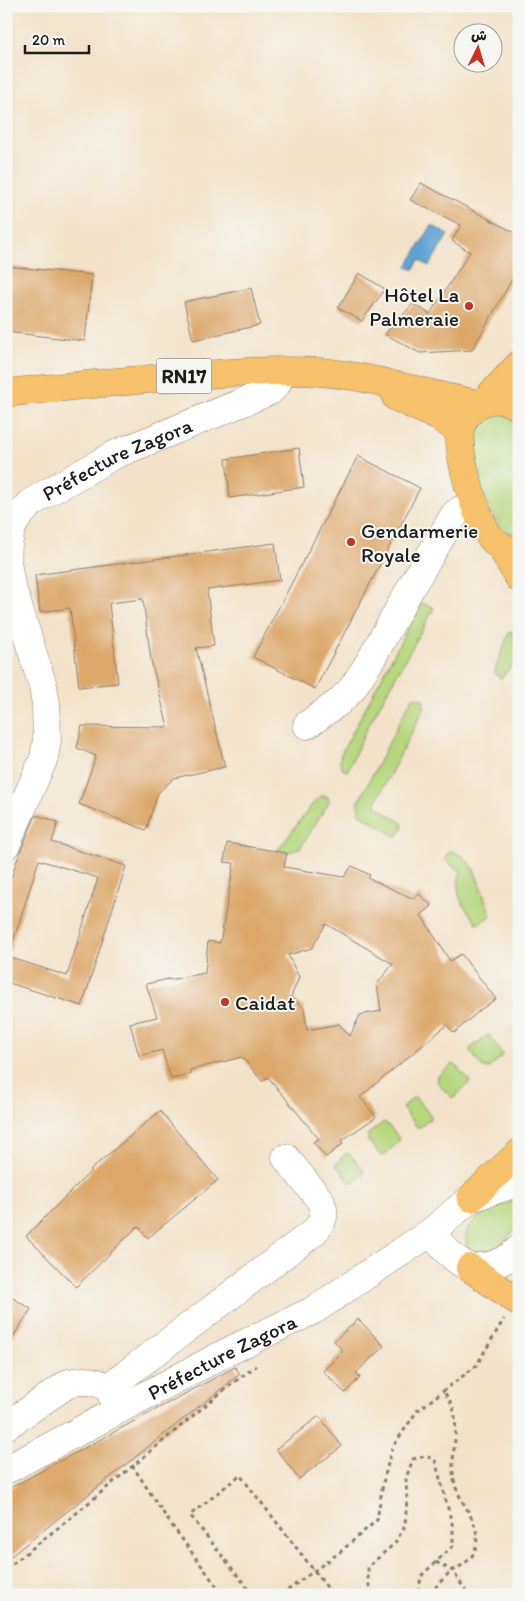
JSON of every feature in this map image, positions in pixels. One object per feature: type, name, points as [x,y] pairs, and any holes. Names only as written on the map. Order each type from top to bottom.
[{"type":"main road","points":[[519,366],[466,416],[460,431],[464,464],[474,504],[487,532],[494,541],[509,548],[519,578]]},
{"type":"main road","name":"RN17","points":[[6,393],[197,375],[318,372],[392,384],[453,399],[482,402],[497,399],[509,401],[519,407]]},
{"type":"main road","name":"RN17","points":[[362,378],[417,408],[439,417],[460,431]]},
{"type":"main road","points":[[471,1198],[519,1153]]},
{"type":"main road","points":[[470,1268],[517,1301]]},
{"type":"street","name":"Préfecture Zagora","points":[[6,845],[44,758],[47,722],[43,686],[11,584],[7,563],[8,543],[12,527],[18,516],[40,497],[114,455],[270,391],[277,384],[279,372]]},
{"type":"street","points":[[307,726],[339,702],[352,689],[370,662],[414,582],[455,514],[474,504]]},
{"type":"street","points":[[6,1426],[69,1383],[90,1381],[115,1399],[117,1381],[314,1232],[321,1225],[324,1217],[320,1200],[286,1158]]},
{"type":"street","points":[[471,1198],[519,1182]]},
{"type":"street","name":"Préfecture Zagora","points":[[6,1470],[115,1399],[226,1352],[314,1310],[431,1232],[471,1198]]},
{"type":"street","points":[[431,1232],[440,1245],[470,1268],[489,1267],[502,1262],[519,1249]]},
{"type":"path","points":[[281,1595],[340,1552],[377,1520],[383,1483],[392,1448],[417,1411],[476,1366],[517,1301]]},
{"type":"path","points":[[6,1569],[224,1390],[262,1362]]},
{"type":"path","points":[[431,1595],[448,1574],[462,1566],[474,1553],[476,1542],[476,1531],[471,1515],[454,1482],[452,1463],[456,1429],[454,1409],[444,1391]]},
{"type":"path","points":[[372,1595],[368,1582],[368,1567],[395,1543],[405,1526],[406,1478],[414,1458],[426,1456],[435,1460],[453,1527],[453,1546],[421,1576],[419,1590],[413,1595]]},
{"type":"path","points":[[132,1466],[168,1520],[223,1595]]},
{"type":"path","points":[[253,1595],[190,1515],[240,1475],[333,1595]]},
{"type":"path","points":[[436,1562],[453,1571],[468,1595]]},
{"type":"green space","points":[[497,411],[510,416],[519,428],[519,535],[508,531],[498,522],[490,509],[475,460],[473,431],[477,419]]},
{"type":"green space","points":[[421,603],[434,608],[367,728],[347,771],[342,769],[341,754]]},
{"type":"green space","points":[[509,632],[513,632],[519,657],[501,679],[495,674],[495,670]]},
{"type":"green space","points":[[412,698],[423,699],[424,708],[376,802],[376,806],[402,823],[403,828],[397,837],[359,813],[358,803]]},
{"type":"green space","points":[[322,796],[328,797],[329,802],[301,847],[287,853],[277,851],[315,801]]},
{"type":"green space","points":[[451,851],[464,857],[474,869],[491,916],[477,924],[459,894],[458,888],[461,871],[447,862],[446,856]]},
{"type":"green space","points":[[488,1035],[503,1055],[489,1068],[483,1068],[470,1051],[471,1048]]},
{"type":"green space","points":[[454,1064],[469,1080],[469,1083],[452,1098],[438,1083],[438,1076]]},
{"type":"green space","points":[[413,1098],[416,1098],[431,1116],[420,1127],[417,1127],[402,1108]]},
{"type":"green space","points":[[384,1122],[399,1138],[399,1141],[382,1156],[368,1141],[368,1134]]},
{"type":"green space","points":[[345,1154],[349,1154],[363,1169],[364,1174],[354,1182],[350,1182],[335,1164]]},
{"type":"green space","points":[[519,1199],[519,1225],[489,1255],[476,1255],[471,1252],[466,1240],[466,1234],[474,1221],[489,1211]]},
{"type":"water","points":[[432,225],[448,235],[429,266],[419,260],[413,270],[407,266]]},
{"type":"building","points":[[421,183],[519,235],[514,247],[519,250],[519,267],[472,350],[420,353],[385,334],[413,304],[430,314],[470,252],[452,241],[461,225],[410,200]]},
{"type":"building","points":[[6,266],[92,275],[85,341],[6,332]]},
{"type":"building","points":[[359,273],[385,289],[362,321],[338,308]]},
{"type":"building","points":[[251,288],[260,325],[193,340],[184,302]]},
{"type":"building","points":[[299,448],[304,487],[230,498],[226,459]]},
{"type":"building","points":[[358,456],[420,488],[315,689],[253,657]]},
{"type":"building","points":[[275,543],[280,580],[207,590],[214,646],[196,648],[225,767],[174,778],[158,793],[146,830],[79,804],[96,756],[77,748],[82,726],[168,727],[151,660],[143,599],[109,603],[118,683],[79,687],[70,608],[40,612],[35,575]]},
{"type":"building","points":[[36,815],[58,822],[52,842],[126,866],[82,1006],[6,982],[6,956],[67,976],[98,878],[39,860],[10,951],[6,951],[6,893],[20,852]]},
{"type":"building","name":"Caidat","points":[[227,843],[287,853],[284,867],[344,877],[352,866],[370,875],[368,878],[414,899],[419,894],[432,906],[421,915],[450,961],[461,954],[496,999],[480,1010],[454,1033],[447,1025],[360,1097],[376,1117],[341,1141],[343,1144],[326,1157],[313,1142],[319,1139],[268,1077],[262,1081],[242,1057],[190,1070],[191,1074],[171,1079],[162,1050],[139,1056],[130,1023],[157,1017],[146,984],[205,973],[208,941],[220,943],[234,863],[224,862]],"holes":[[[326,924],[393,964],[377,984],[381,1011],[360,1015],[350,1036],[339,1024],[307,1030],[304,1008],[291,997],[299,977],[288,955],[312,948]]]},
{"type":"building","points":[[160,1111],[218,1180],[148,1238],[138,1226],[76,1287],[26,1236],[90,1170]]},
{"type":"building","points":[[6,1294],[31,1309],[6,1348]]},
{"type":"building","points":[[358,1319],[384,1346],[356,1373],[360,1378],[345,1393],[323,1371],[343,1351],[334,1341]]},
{"type":"building","points":[[235,1367],[240,1374],[6,1560],[6,1490]]},
{"type":"building","points":[[319,1416],[342,1446],[299,1479],[276,1449]]},
{"type":"place","name":"Hôtel La Palmeraie","points":[[469,306]]},
{"type":"place","name":"Gendarmerie Royale","points":[[351,542]]},
{"type":"place","name":"Caidat","points":[[225,1002]]}]
